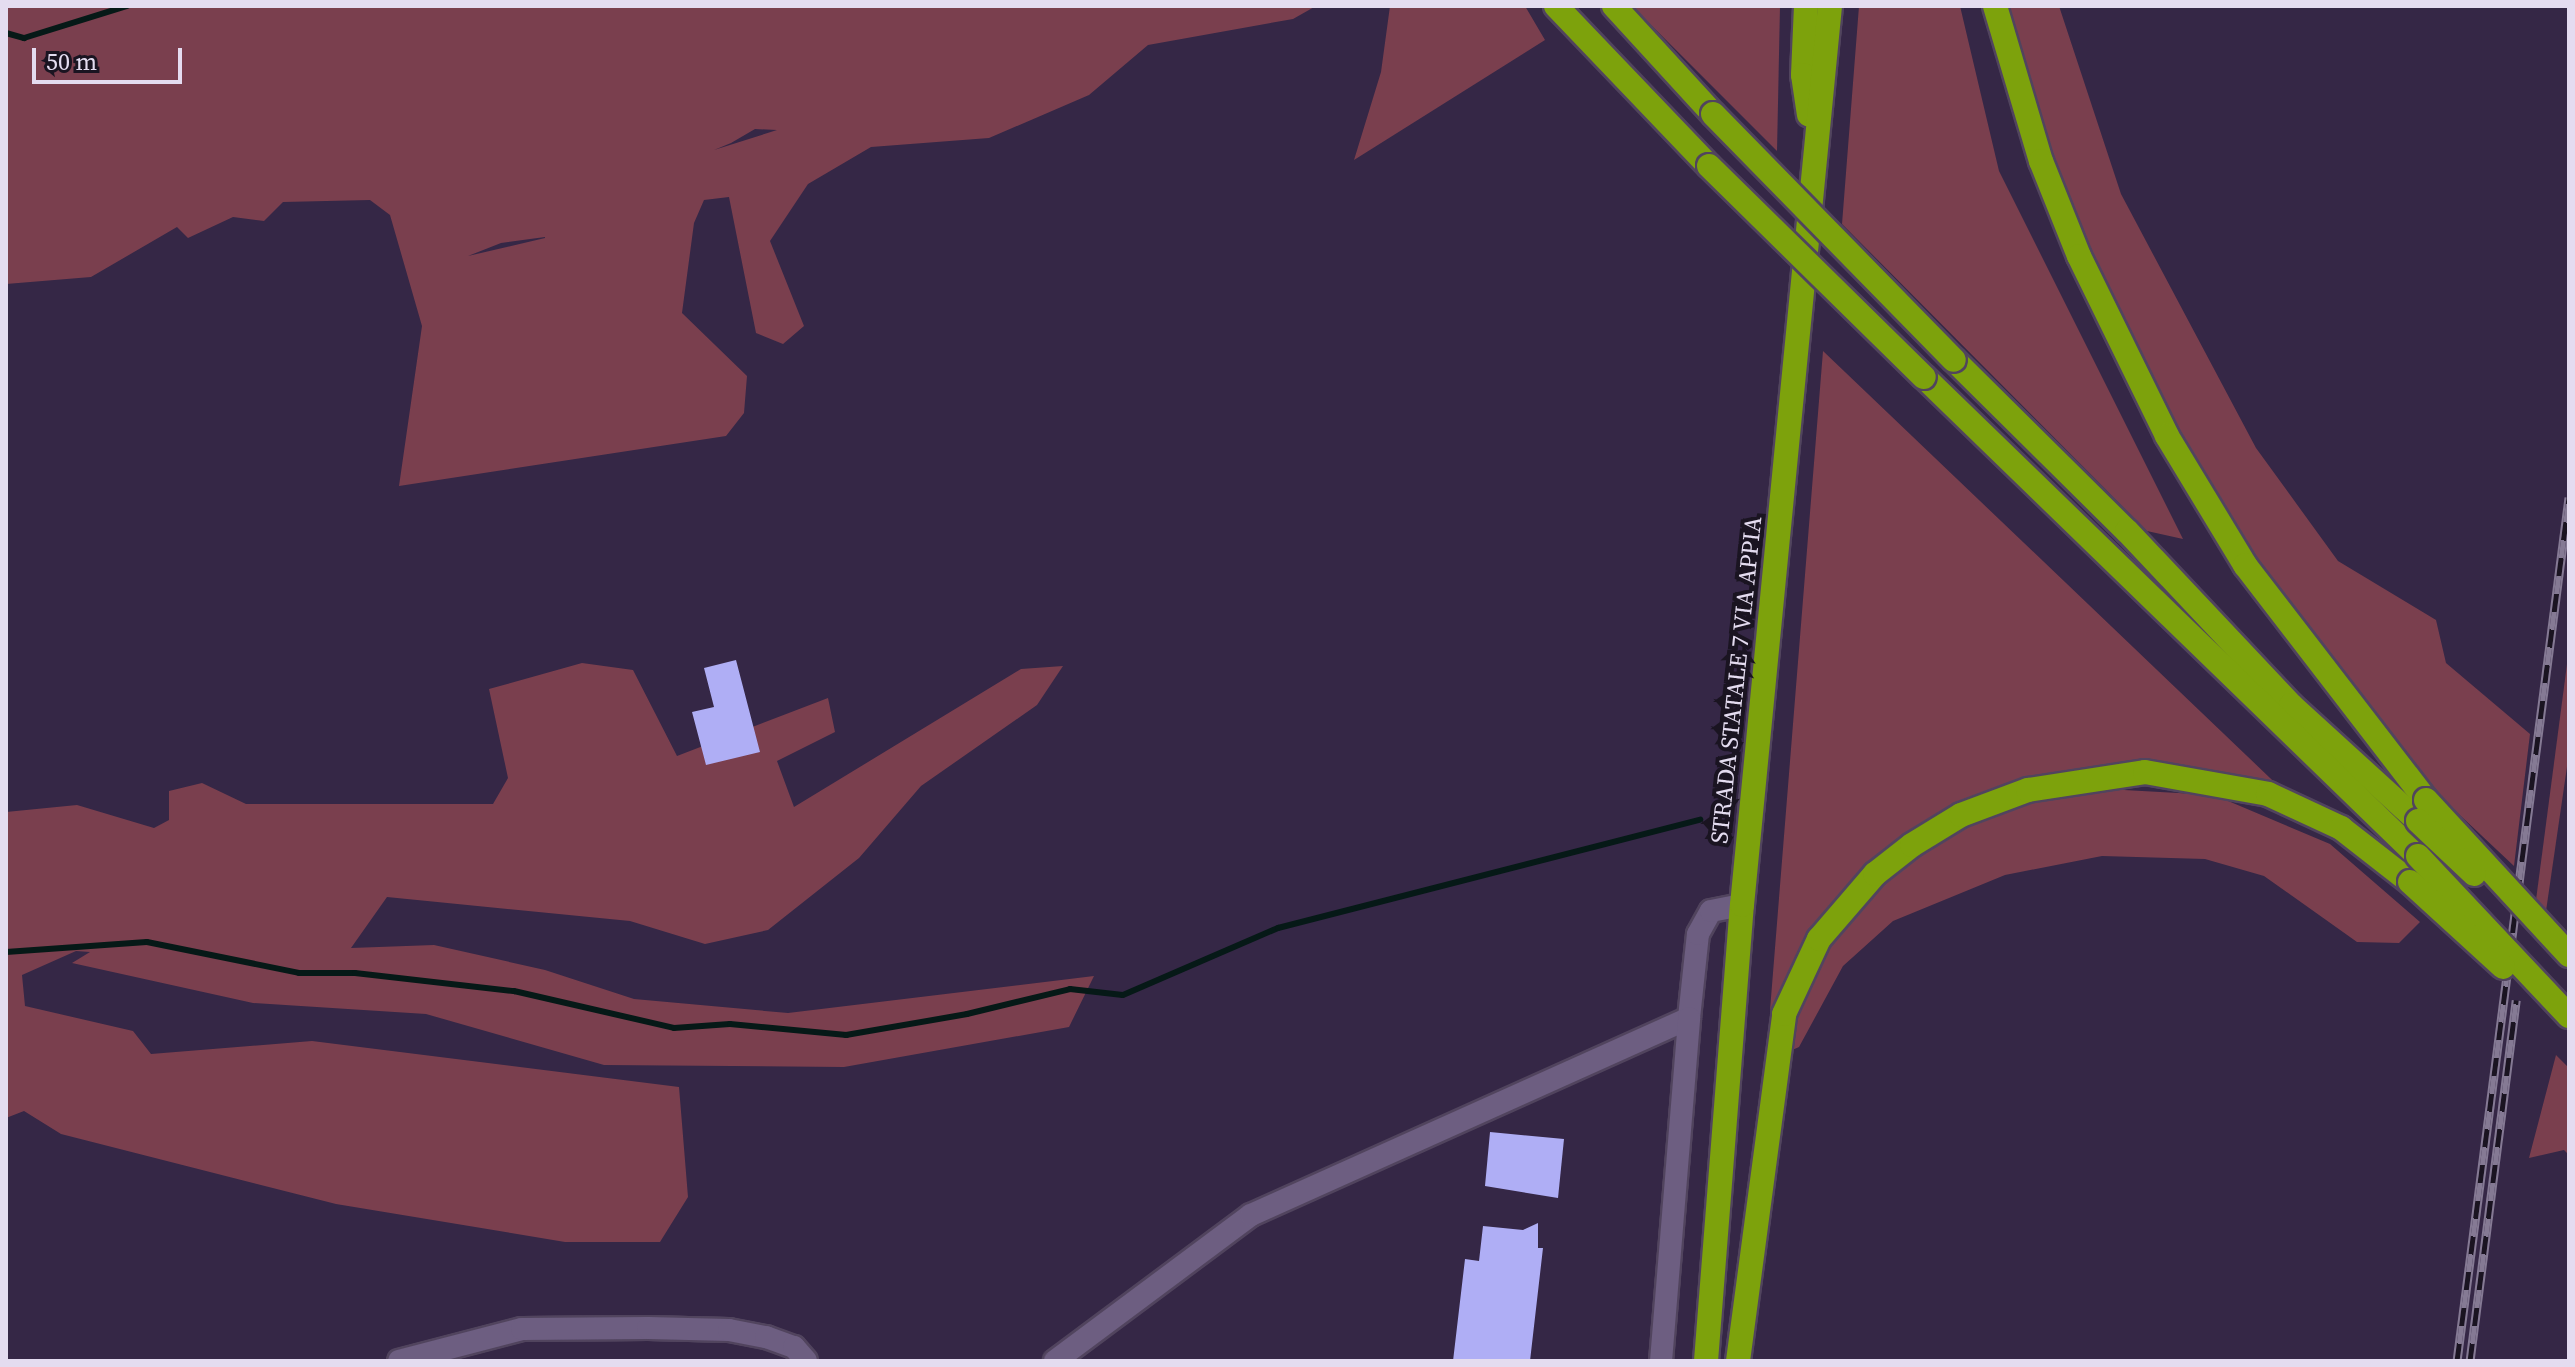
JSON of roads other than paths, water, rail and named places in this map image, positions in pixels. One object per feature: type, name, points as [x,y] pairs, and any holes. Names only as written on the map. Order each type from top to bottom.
[{"type":"highway","points":[[1556,6],[1709,166],[2418,856],[2569,1016]]},
{"type":"highway","points":[[1614,6],[1713,114],[2127,531],[2291,705],[2422,811],[2569,955]]},
{"type":"highway","points":[[1806,6],[1803,75],[1814,155]]},
{"type":"highway","name":"STRADA STATALE 7 VIA APPIA","points":[[1706,1361],[1742,905],[1830,6]]},
{"type":"highway","points":[[1995,6],[2041,161],[2073,242],[2167,436],[2245,565],[2422,811],[2569,964]]},
{"type":"highway","points":[[1738,1361],[1784,1014],[1819,939],[1875,874],[1912,845],[1961,815],[2028,790],[2145,772],[2268,794],[2341,828],[2410,882],[2569,1026]]},
{"type":"street","points":[[1661,1361],[1698,934],[1711,911],[1742,905]]},
{"type":"street","points":[[1055,1361],[1251,1215],[1689,1018]]},
{"type":"street","points":[[399,1361],[522,1329],[632,1328],[729,1330],[794,1347],[806,1361]]},
{"type":"waterway","points":[[6,33],[24,38],[127,6]]},
{"type":"waterway","points":[[6,952],[147,942],[299,973],[355,973],[514,991],[674,1028],[730,1024],[846,1035],[967,1014],[1070,989],[1123,995],[1278,928],[1700,820]]},
{"type":"railway","points":[[2457,1361],[2569,497]]},
{"type":"railway","points":[[2470,1361],[2516,1000]]}]
